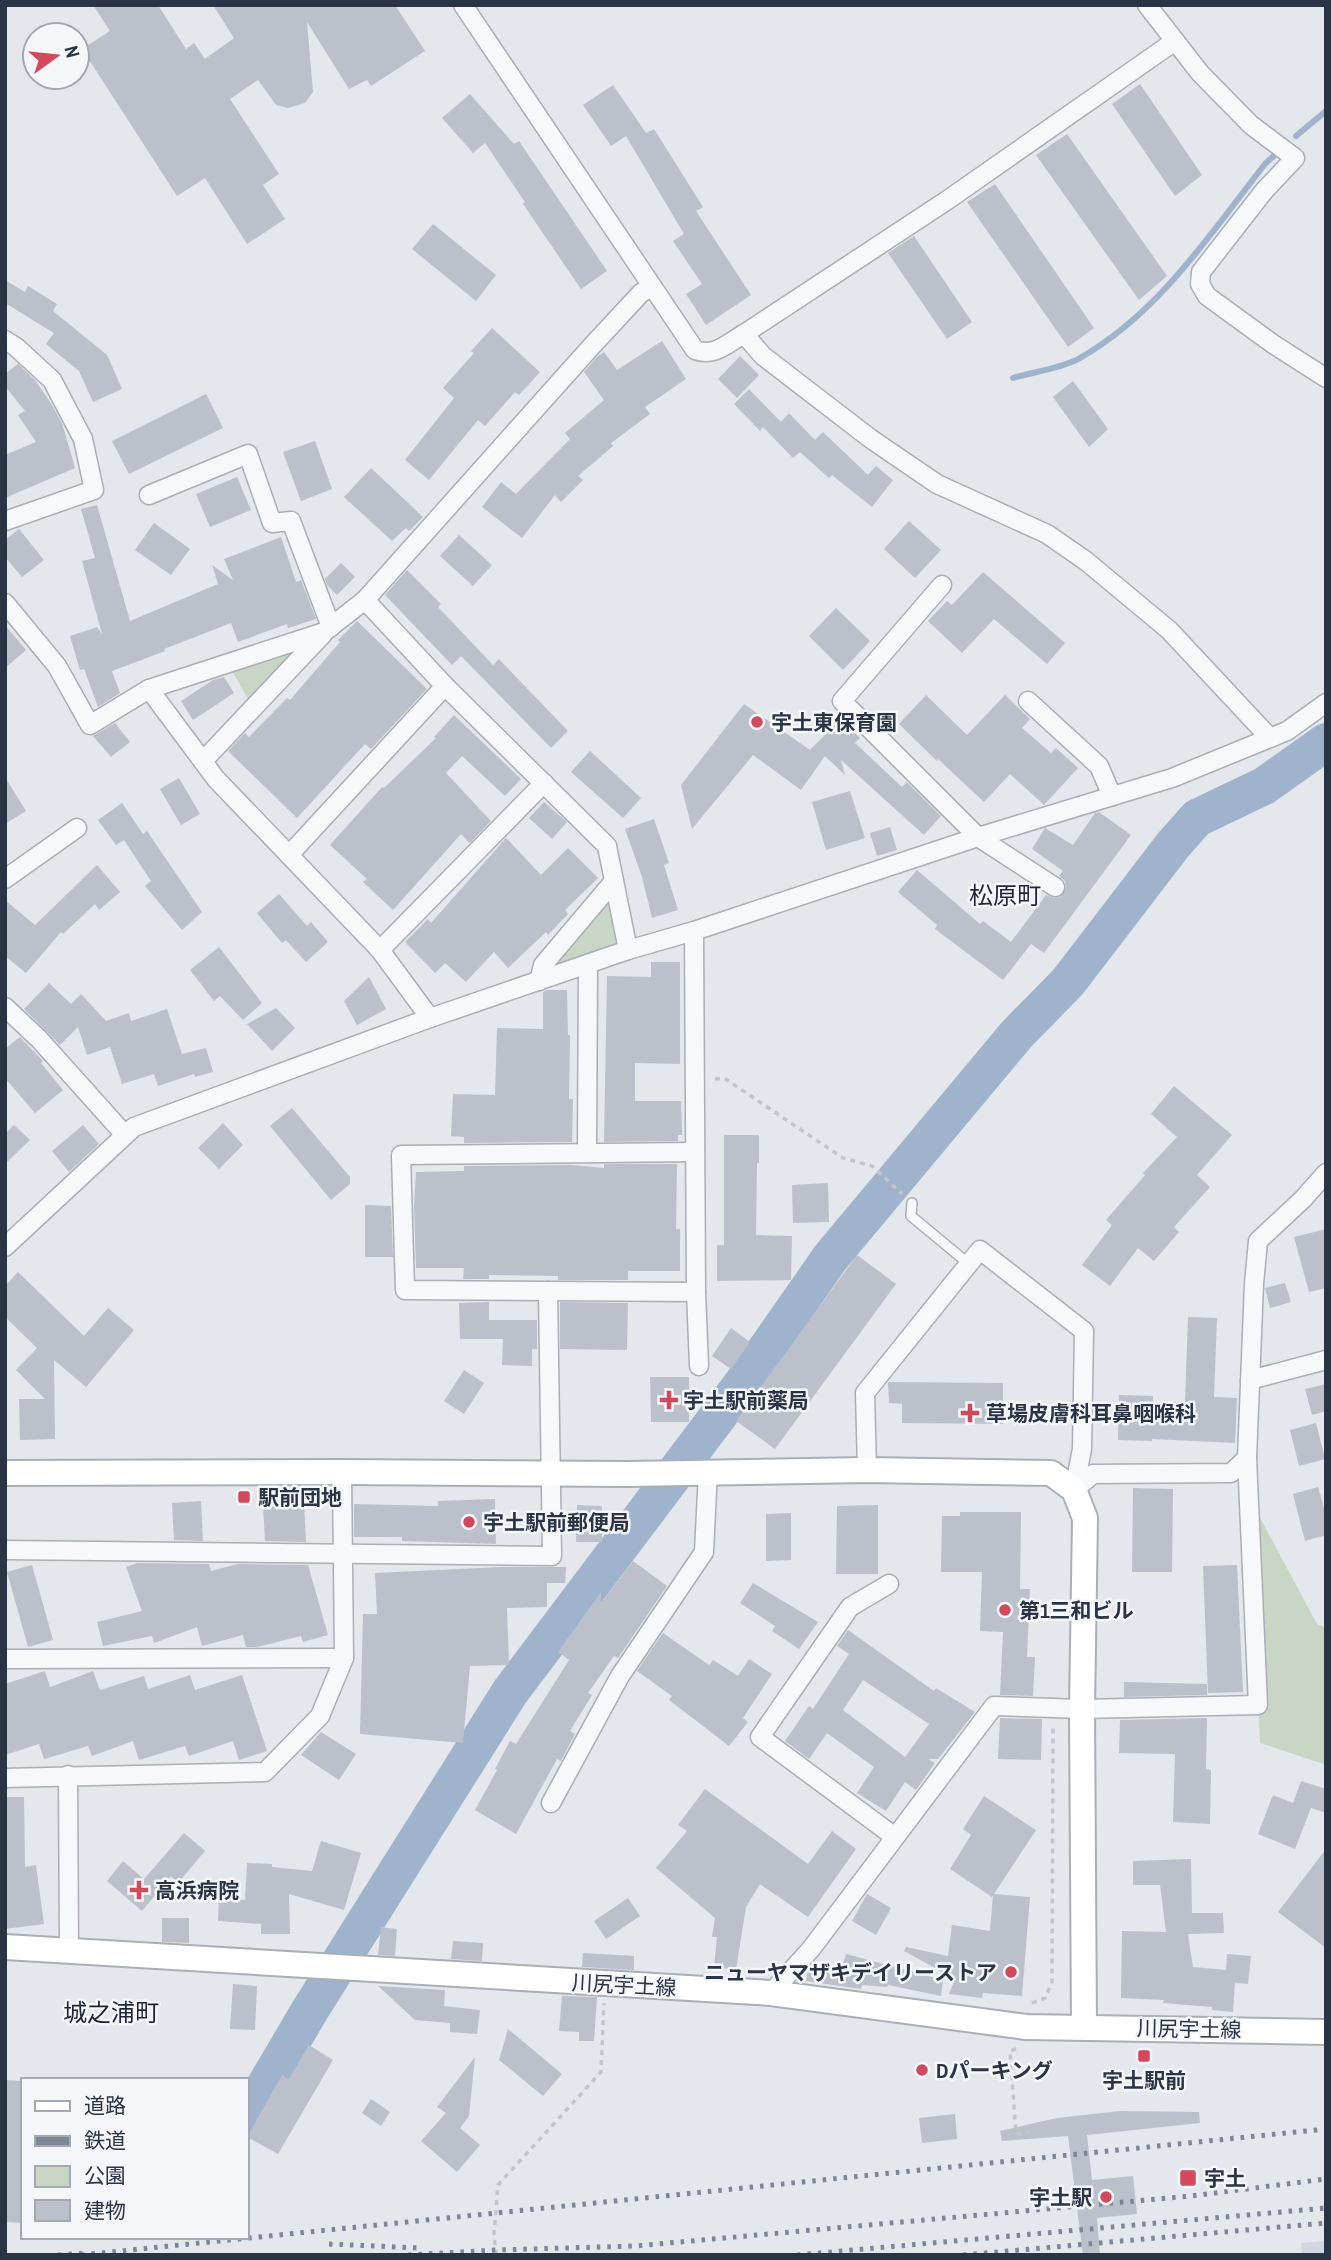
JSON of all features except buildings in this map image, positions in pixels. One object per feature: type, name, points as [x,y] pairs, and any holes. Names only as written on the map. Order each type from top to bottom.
[{"type":"street","points":[[463,5],[651,287],[695,350],[706,354],[744,334],[946,201],[1175,41]]},
{"type":"street","points":[[1147,5],[1200,73],[1251,125],[1295,158],[1226,236],[1201,272],[1200,284],[1207,296],[1326,378]]},
{"type":"street","points":[[203,761],[328,629],[365,600],[590,348],[641,293],[651,287]]},
{"type":"street","points":[[744,334],[763,356],[871,439],[937,484],[1047,534],[1086,561],[1169,631],[1270,738]]},
{"type":"street","points":[[5,340],[52,380],[83,439],[94,490],[5,521]]},
{"type":"street","points":[[149,495],[248,454],[272,523],[290,521],[328,629]]},
{"type":"street","points":[[942,585],[842,701],[978,837],[1055,887]]},
{"type":"street","points":[[365,600],[445,685],[607,846],[628,950]]},
{"type":"street","points":[[5,603],[57,666],[90,725],[149,689],[328,629]]},
{"type":"street","points":[[289,855],[445,685]]},
{"type":"street","points":[[149,689],[216,779],[380,950],[430,1018]]},
{"type":"street","points":[[1028,701],[1099,766],[1112,796]]},
{"type":"street","points":[[5,1247],[134,1127],[430,1018],[628,950],[694,931],[978,837],[1172,778],[1287,731],[1326,703]]},
{"type":"street","points":[[380,950],[544,783]]},
{"type":"street","points":[[5,879],[77,828]]},
{"type":"street","points":[[540,981],[543,965],[614,881]]},
{"type":"street","points":[[694,931],[696,1292],[699,1366]]},
{"type":"street","points":[[587,1152],[588,964]]},
{"type":"street","points":[[5,1007],[39,1039],[125,1135]]},
{"type":"street","points":[[695,1152],[401,1155],[405,1290],[696,1292]]},
{"type":"street","points":[[771,1993],[811,1949],[994,1706],[1082,1709],[1258,1705],[1247,1458],[1258,1241],[1303,1199],[1326,1173]]},
{"type":"street","points":[[867,1470],[865,1393],[980,1250],[1084,1331],[1082,1449],[1074,1490]]},
{"type":"street","points":[[5,1550],[552,1556],[548,1291]]},
{"type":"street","points":[[1250,1380],[1326,1360]]},
{"type":"street","points":[[1074,1490],[1093,1474],[1231,1473],[1247,1458]]},
{"type":"street","points":[[5,1473],[657,1473],[867,1470],[1051,1473],[1074,1490],[1085,1518],[1082,1709],[1084,2027]]},
{"type":"street","points":[[551,1803],[620,1676],[704,1552],[708,1471]]},
{"type":"street","points":[[5,1778],[265,1772],[320,1716],[344,1658],[342,1472]]},
{"type":"street","points":[[889,1584],[850,1607],[760,1737],[895,1837]]},
{"type":"street","points":[[5,1659],[344,1658]]},
{"type":"street","points":[[68,1775],[69,1951]]},
{"type":"street","name":"川尻宇土線","points":[[5,1947],[771,1993],[1026,2027],[1326,2032]]},
{"type":"lane","points":[[912,1203],[911,1216],[969,1264]]},
{"type":"path","points":[[695,1081],[724,1078],[843,1158],[872,1166],[912,1203]]},
{"type":"path","points":[[1027,2005],[1045,1998],[1052,1982],[1053,1708]]},
{"type":"path","points":[[496,2255],[494,2234],[498,2185],[601,2072],[605,1984]]},
{"type":"path","points":[[1025,2047],[1010,2051],[1016,2134],[1029,2132]]},
{"type":"shaded area","points":[[1326,2241],[1326,2255],[1302,2255],[1301,2243]]},
{"type":"green space","points":[[324,632],[253,708],[227,662]]},
{"type":"green space","points":[[614,881],[628,950],[539,981]]},
{"type":"green space","points":[[1249,1497],[1317,1624],[1326,1628],[1326,1765],[1260,1743]]},
{"type":"waterway","points":[[1296,136],[1326,111]]},
{"type":"waterway","points":[[1013,378],[1080,358],[1134,319],[1182,270],[1265,164],[1278,152]]},
{"type":"waterway","points":[[248,2115],[310,2010],[510,1692],[740,1387],[830,1258],[1017,1034],[1068,982],[1173,845],[1197,818],[1264,786],[1326,742]]},
{"type":"railway","points":[[248,2238],[1326,2129]]},
{"type":"railway","points":[[408,2255],[635,2246],[1191,2196],[1326,2179]]},
{"type":"railway","points":[[797,2255],[1326,2208]]},
{"type":"railway","points":[[963,2255],[1326,2223]]},
{"type":"railway","points":[[81,2255],[239,2239]]},
{"type":"railway","points":[[329,2244],[420,2248]]},
{"type":"railway","points":[[58,2255],[89,2253]]},
{"type":"place","name":"宇土東保育園","points":[[757,722]]},
{"type":"place","name":"宇土駅前薬局","points":[[669,1400]]},
{"type":"place","name":"草場皮膚科耳鼻咽喉科","points":[[970,1413]]},
{"type":"place","name":"駅前団地","points":[[244,1497]]},
{"type":"place","name":"宇土駅前郵便局","points":[[469,1522]]},
{"type":"place","name":"第1三和ビル","points":[[1005,1610]]},
{"type":"place","name":"高浜病院","points":[[139,1890]]},
{"type":"place","name":"ニューヤマザキデイリーストア","points":[[1011,1972]]},
{"type":"place","name":"宇土駅前","points":[[1144,2056]]},
{"type":"place","name":"Dパーキング","points":[[922,2070]]},
{"type":"place","name":"宇土","points":[[1188,2178]]},
{"type":"place","name":"宇土駅","points":[[1106,2197]]},
{"type":"district","name":"松原町","points":[[1005,895]]},
{"type":"district","name":"城之浦町","points":[[111,2012]]}]
